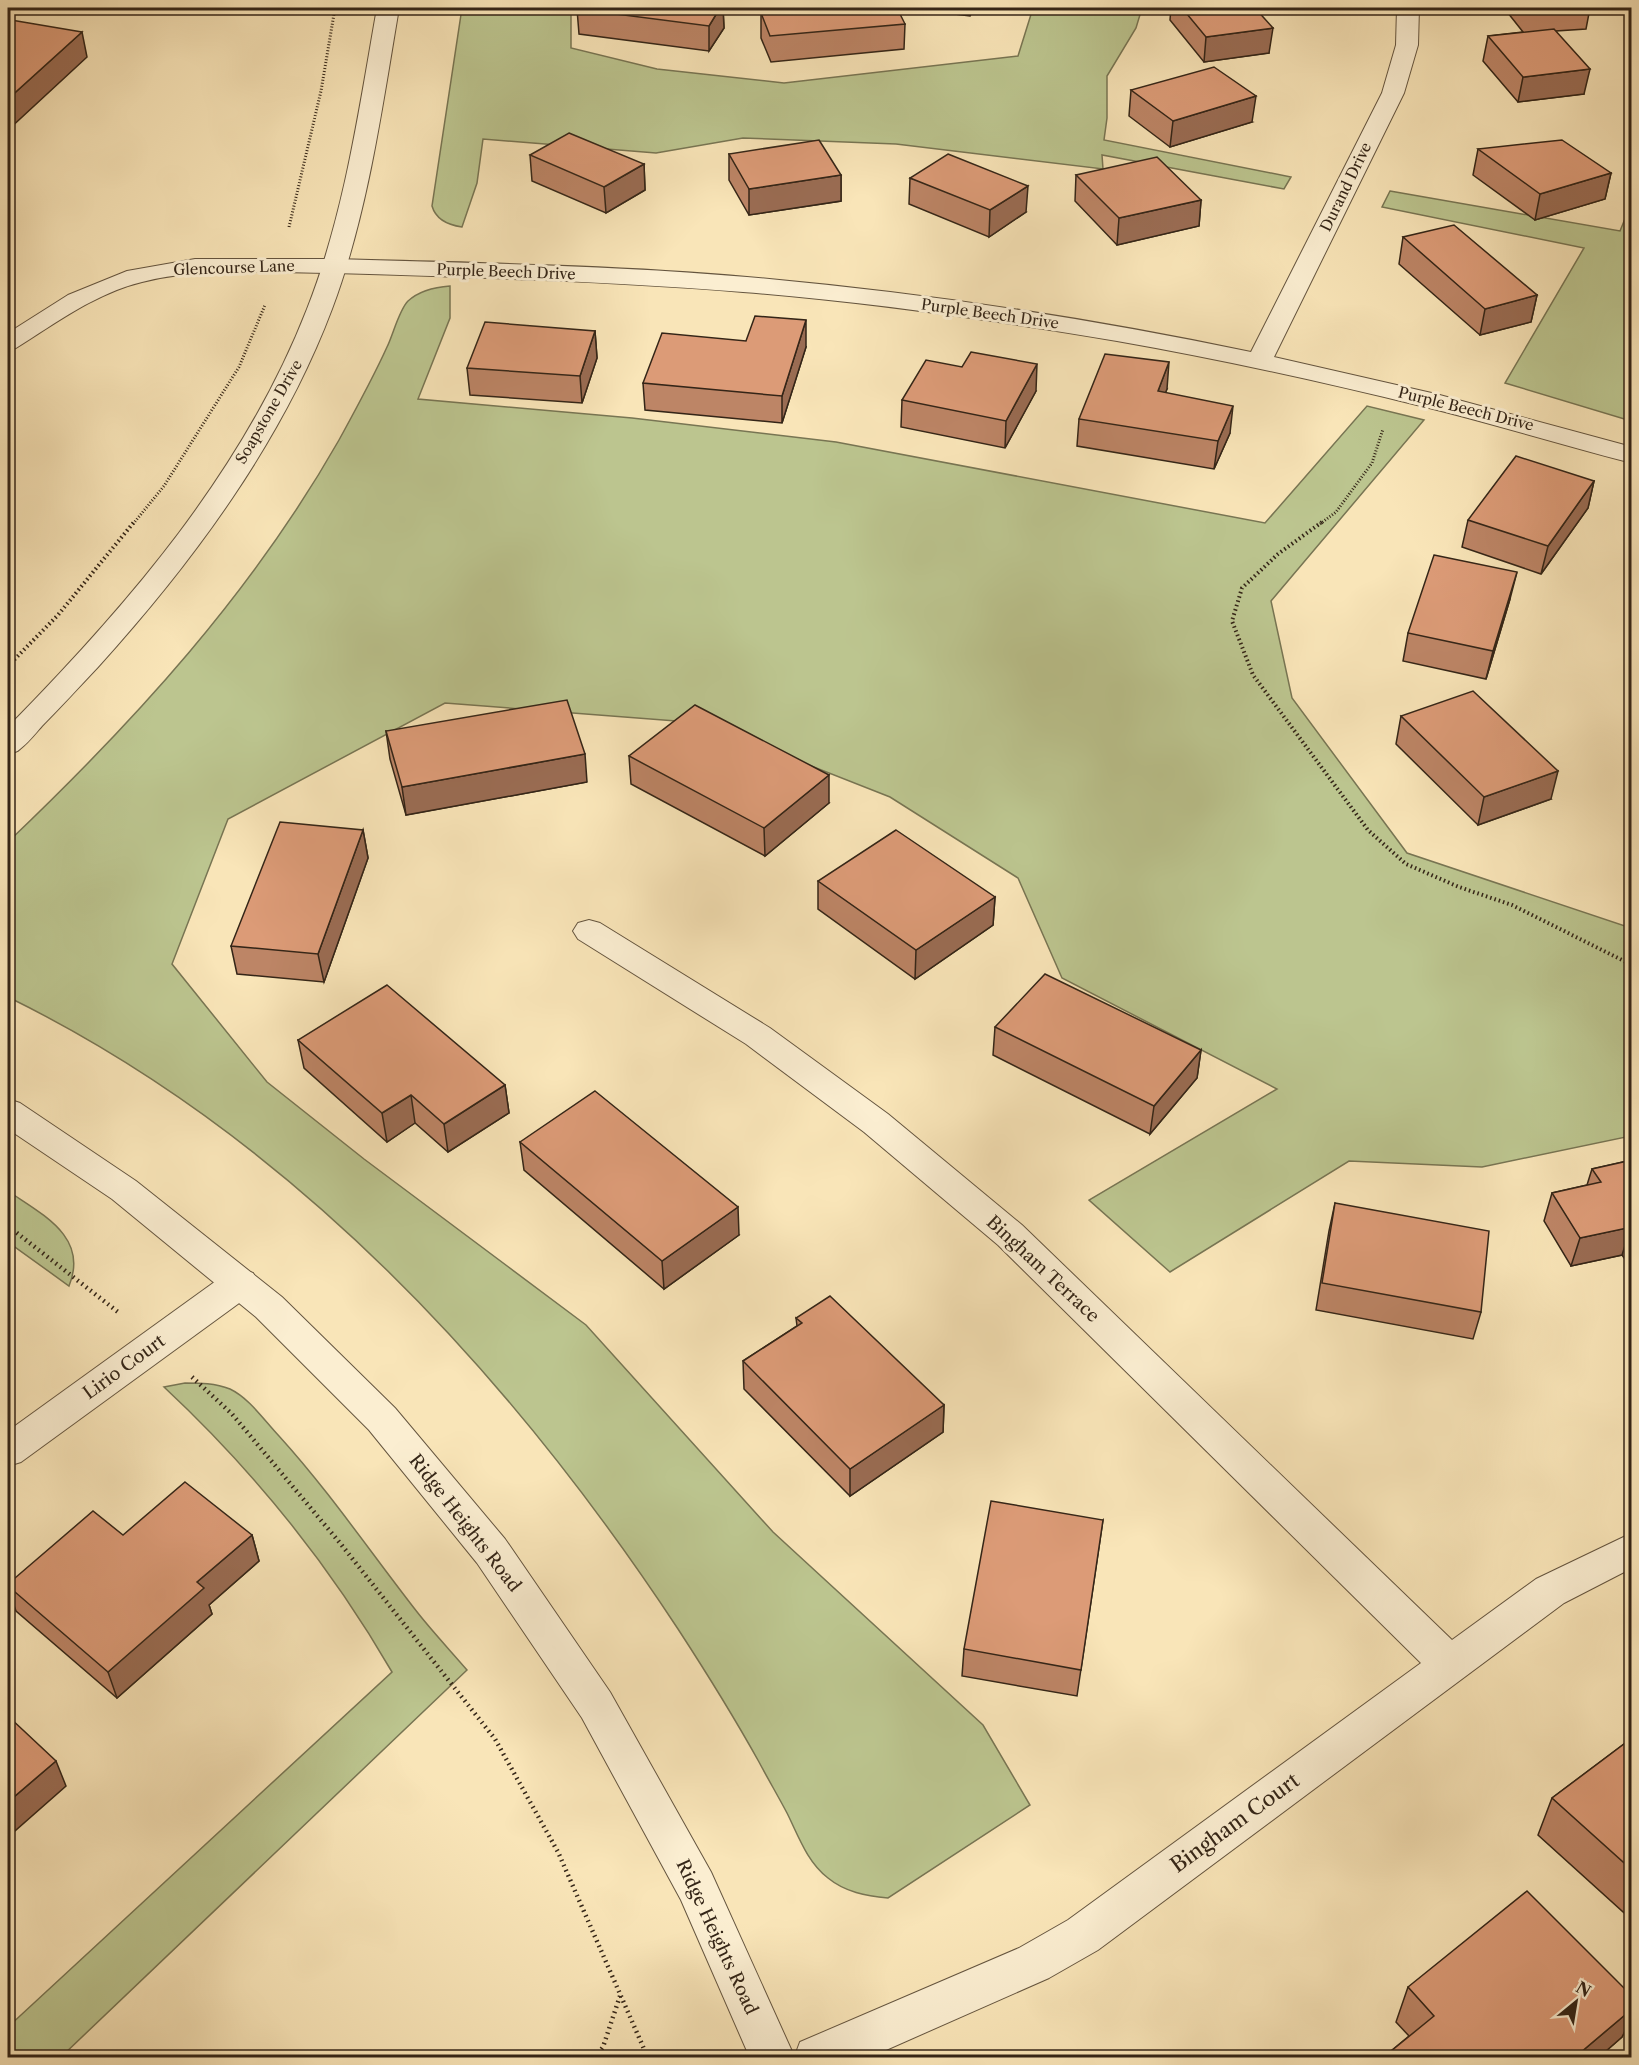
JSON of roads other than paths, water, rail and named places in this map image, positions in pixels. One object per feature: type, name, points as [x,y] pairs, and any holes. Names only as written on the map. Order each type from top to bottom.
[{"type":"street","name":"Soapstone Drive","points":[[8,744],[109,637],[196,528],[259,435],[303,353],[334,266],[354,196],[388,8]]},
{"type":"street","name":"Durand Drive","points":[[1260,360],[1393,93],[1407,45],[1408,8]]},
{"type":"street","name":"Purple Beech Drive","points":[[334,266],[640,278],[800,290],[1043,321],[1260,360],[1394,390],[1522,423],[1632,455]]},
{"type":"street","name":"Bingham Terrace","points":[[589,931],[758,1036],[876,1123],[1010,1235],[1450,1665]]},
{"type":"street","name":"Ridge Heights Road","points":[[8,1112],[124,1190],[240,1283],[269,1307],[382,1419],[504,1570],[596,1705],[696,1886],[773,2058]]},
{"type":"street","name":"Lirio Court","points":[[8,1451],[240,1283]]},
{"type":"street","name":"Bingham Court","points":[[816,2058],[1034,1963],[1083,1935],[1550,1591],[1632,1549]]},
{"type":"lane","name":"Glencourse Lane","points":[[8,343],[76,300],[135,276],[195,267],[334,266]]}]
